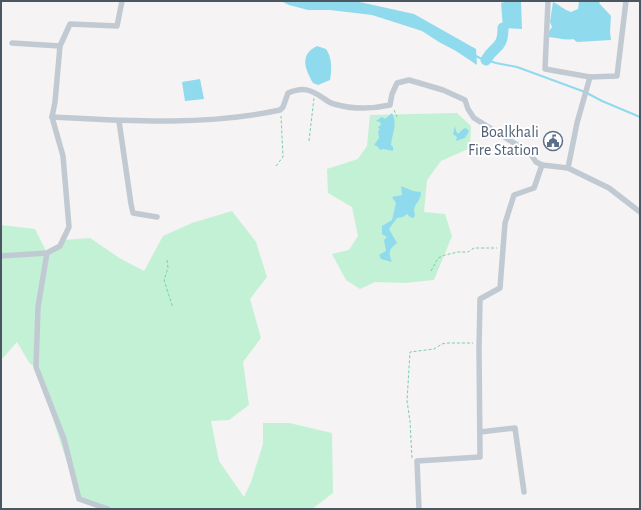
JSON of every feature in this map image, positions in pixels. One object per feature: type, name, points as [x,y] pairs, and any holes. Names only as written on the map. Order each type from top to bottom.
[{"type":"street","points":[[1,256],[47,253],[60,246],[69,227],[63,156],[52,117],[55,102],[60,46],[70,24],[117,26],[122,1]]},
{"type":"street","points":[[548,1],[545,69],[590,77],[617,76],[626,1]]},
{"type":"street","points":[[624,11],[632,1]]},
{"type":"street","points":[[12,43],[60,46]]},
{"type":"street","points":[[568,168],[577,123],[590,77]]},
{"type":"street","points":[[52,117],[119,121],[222,119],[280,110],[283,107],[288,93],[305,89],[314,92],[332,103],[348,107],[381,107],[390,105],[396,83],[409,80],[443,90],[465,100],[468,109],[474,118],[530,153],[536,162],[542,165],[568,168],[609,188],[640,212]]},
{"type":"street","points":[[119,121],[133,213],[156,217]]},
{"type":"street","points":[[419,509],[417,461],[480,457],[480,299],[500,288],[505,222],[514,195],[534,188],[542,165]]},
{"type":"street","points":[[47,253],[38,307],[36,367],[64,439],[79,499],[108,509]]},
{"type":"street","points":[[480,432],[514,428],[524,492]]},
{"type":"path","points":[[309,141],[314,92]]},
{"type":"path","points":[[390,105],[394,108],[397,117]]},
{"type":"path","points":[[276,166],[282,157],[280,110]]},
{"type":"path","points":[[431,271],[438,258],[445,255],[458,252],[468,252],[474,248],[503,248]]},
{"type":"path","points":[[167,260],[168,268],[164,280],[173,308]]},
{"type":"path","points":[[412,463],[410,421],[407,401],[410,352],[434,349],[447,343],[479,343]]},
{"type":"green space","points":[[457,113],[471,126],[470,148],[441,161],[427,180],[424,212],[445,214],[452,236],[434,280],[405,283],[375,282],[360,289],[346,280],[332,254],[349,250],[358,236],[352,207],[328,193],[327,169],[358,159],[367,146],[370,115]]},
{"type":"green space","points":[[232,211],[256,242],[267,277],[250,299],[261,338],[243,362],[249,405],[229,420],[211,421],[219,461],[244,497],[251,482],[263,444],[263,423],[289,423],[332,433],[333,493],[312,509],[108,509],[79,499],[36,367],[30,364],[17,342],[1,360],[1,225],[35,229],[47,253],[63,240],[90,238],[121,259],[144,271],[163,236],[192,223]]},
{"type":"water","points":[[281,1],[355,1],[414,14],[476,49],[477,65],[422,31],[372,15],[330,10],[308,10],[289,5]]},
{"type":"water","points":[[508,1],[521,1],[522,29],[503,28],[501,3]]},
{"type":"water","points":[[579,1],[601,1],[599,3],[611,16],[611,40],[577,42],[573,39],[567,40],[547,37],[552,27],[550,22],[553,2],[571,12],[578,9]]},
{"type":"water","points":[[317,46],[326,49],[331,68],[330,80],[318,85],[313,83],[305,63],[308,54]]},
{"type":"water","points":[[200,79],[204,99],[185,101],[182,82]]},
{"type":"water","points":[[392,113],[395,121],[391,145],[393,147],[393,151],[383,149],[380,150],[374,145],[379,138],[378,131],[380,130],[378,127],[381,125],[380,122],[376,121],[382,117],[385,119]]},
{"type":"water","points":[[455,126],[458,134],[466,128],[469,131],[465,138],[456,141],[457,137],[453,134]]},
{"type":"water","points":[[401,186],[413,191],[421,192],[421,196],[414,208],[414,218],[407,214],[403,217],[397,218],[389,229],[397,243],[390,251],[392,262],[381,259],[379,255],[386,251],[384,240],[387,237],[382,234],[382,226],[392,220],[396,203],[392,197],[402,195]]},
{"type":"waterway","points":[[486,60],[500,44],[503,35],[503,28]]},
{"type":"waterway","points":[[474,55],[496,63],[517,67],[585,92],[640,117]]},
{"type":"place","name":"Boalkhali Fire Station","points":[[553,141]]}]
